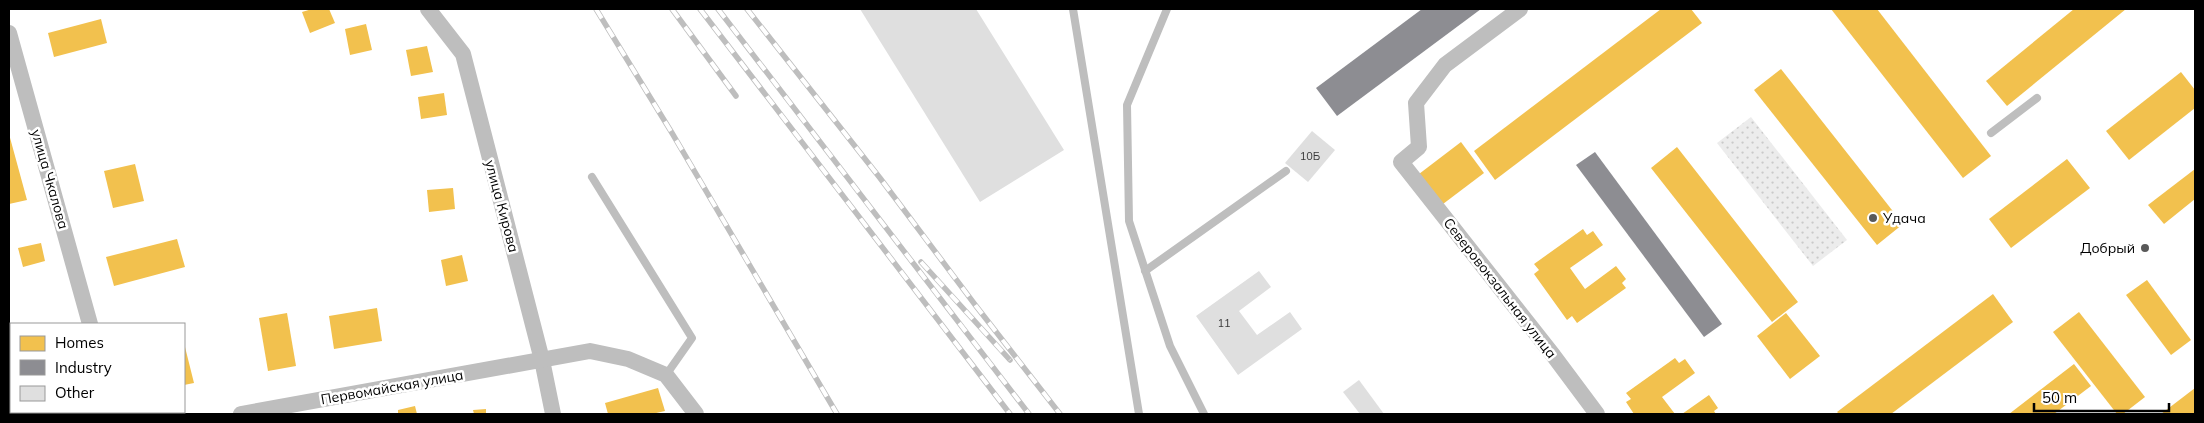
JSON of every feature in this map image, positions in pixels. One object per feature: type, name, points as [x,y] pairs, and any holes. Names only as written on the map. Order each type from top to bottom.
[{"type":"street","name":"улица Кирова","points":[[428,9],[463,54],[542,360],[553,414]]},
{"type":"street","name":"Северовокзальная улица","points":[[1520,9],[1446,65],[1416,103],[1419,147],[1401,162],[1597,414]]},
{"type":"street","name":"улица Чкалова","points":[[9,34],[90,323]]},
{"type":"street","name":"Первомайская улица","points":[[241,414],[590,351],[628,359],[666,375]]},
{"type":"street","points":[[666,375],[696,414]]},
{"type":"lane","points":[[1073,9],[1139,414]]},
{"type":"lane","points":[[1167,9],[1127,105],[1129,221],[1170,346],[1204,414]]},
{"type":"lane","points":[[1990,133],[2037,98]]},
{"type":"lane","points":[[1145,270],[1286,171]]},
{"type":"lane","points":[[592,177],[692,338],[666,375]]},
{"type":"shaded area","points":[[1751,117],[1847,240],[1813,266],[1717,143]]},
{"type":"building: Homes","points":[[312,9],[329,9],[335,23],[310,33],[302,12]]},
{"type":"building: Homes","points":[[1661,9],[1691,9],[1702,23],[1495,180],[1474,151]]},
{"type":"building: Homes","points":[[1831,9],[1877,9],[1991,156],[1963,178]]},
{"type":"building: Homes","points":[[2074,9],[2126,9],[2007,106],[1986,81]]},
{"type":"building: Homes","points":[[101,19],[107,43],[54,57],[48,33]]},
{"type":"building: Homes","points":[[366,24],[372,50],[350,55],[345,29]]},
{"type":"building: Homes","points":[[427,46],[433,72],[411,76],[406,50]]},
{"type":"building: Homes","points":[[1781,69],[1903,224],[1877,245],[1754,90]]},
{"type":"building: Homes","points":[[2181,72],[2195,90],[2195,108],[2129,160],[2106,131]]},
{"type":"building: Homes","points":[[444,93],[447,115],[421,119],[418,97]]},
{"type":"building: Homes","points":[[9,134],[27,200],[9,204]]},
{"type":"building: Homes","points":[[1461,142],[1484,173],[1443,204],[1419,174]]},
{"type":"building: Homes","points":[[1677,147],[1798,302],[1772,322],[1651,168]]},
{"type":"building: Homes","points":[[2067,159],[2090,188],[2011,248],[1989,219]]},
{"type":"building: Homes","points":[[135,164],[144,201],[113,208],[104,171]]},
{"type":"building: Homes","points":[[2195,169],[2195,199],[2164,224],[2148,205]]},
{"type":"building: Homes","points":[[453,188],[455,209],[429,212],[427,190]]},
{"type":"building: Homes","points":[[1583,229],[1587,235],[1593,231],[1603,245],[1570,268],[1585,289],[1616,266],[1626,279],[1622,283],[1626,288],[1577,323],[1572,316],[1567,320],[1534,274],[1539,270],[1534,264]]},
{"type":"building: Homes","points":[[177,239],[185,267],[114,286],[106,257]]},
{"type":"building: Homes","points":[[41,243],[45,261],[23,267],[18,248]]},
{"type":"building: Homes","points":[[462,255],[468,281],[446,286],[441,260]]},
{"type":"building: Homes","points":[[2147,280],[2191,340],[2171,355],[2126,295]]},
{"type":"building: Homes","points":[[1993,294],[2013,322],[1891,414],[1839,414],[1837,412]]},
{"type":"building: Homes","points":[[377,308],[382,341],[334,349],[329,316]]},
{"type":"building: Homes","points":[[2079,312],[2145,397],[2123,414],[2117,414],[2053,332]]},
{"type":"building: Homes","points":[[287,313],[296,366],[268,371],[259,318]]},
{"type":"building: Homes","points":[[1786,313],[1820,356],[1790,379],[1757,336]]},
{"type":"building: Homes","points":[[185,347],[194,383],[185,385]]},
{"type":"building: Homes","points":[[1675,358],[1679,363],[1685,359],[1695,373],[1662,397],[1675,414],[1634,414],[1626,402],[1631,399],[1626,393]]},
{"type":"building: Homes","points":[[2074,364],[2091,386],[2054,414],[2009,414]]},
{"type":"building: Homes","points":[[658,388],[665,411],[652,414],[608,414],[605,403]]},
{"type":"building: Homes","points":[[2195,388],[2195,414],[2161,414]]},
{"type":"building: Homes","points":[[1709,395],[1718,408],[1714,411],[1716,414],[1682,414]]},
{"type":"building: Homes","points":[[415,406],[417,414],[398,414],[398,410]]},
{"type":"building: Homes","points":[[486,409],[486,414],[474,414],[473,410]]},
{"type":"building: Industry","points":[[1422,9],[1481,9],[1337,116],[1316,88]]},
{"type":"building: Industry","points":[[1595,152],[1722,324],[1704,337],[1576,165]]},
{"type":"building: Other","points":[[860,9],[976,9],[1064,150],[980,202]]},
{"type":"building: Other","points":[[1312,131],[1335,150],[1308,182],[1285,163]]},
{"type":"building: Other","points":[[1259,271],[1271,287],[1239,311],[1257,335],[1290,312],[1302,329],[1238,375],[1196,316]]},
{"type":"building: Other","points":[[1359,380],[1384,414],[1360,414],[1343,392]]},
{"type":"railway","points":[[596,9],[672,133],[837,414]]},
{"type":"railway","points":[[672,9],[736,96]]},
{"type":"railway","points":[[700,9],[1010,414]]},
{"type":"railway","points":[[718,9],[1029,414]]},
{"type":"railway","points":[[747,9],[880,178],[1060,414]]},
{"type":"railway","points":[[921,262],[1010,360]]},
{"type":"place","name":"Удача","points":[[1873,218]]},
{"type":"place","name":"Добрый","points":[[2145,248]]}]
